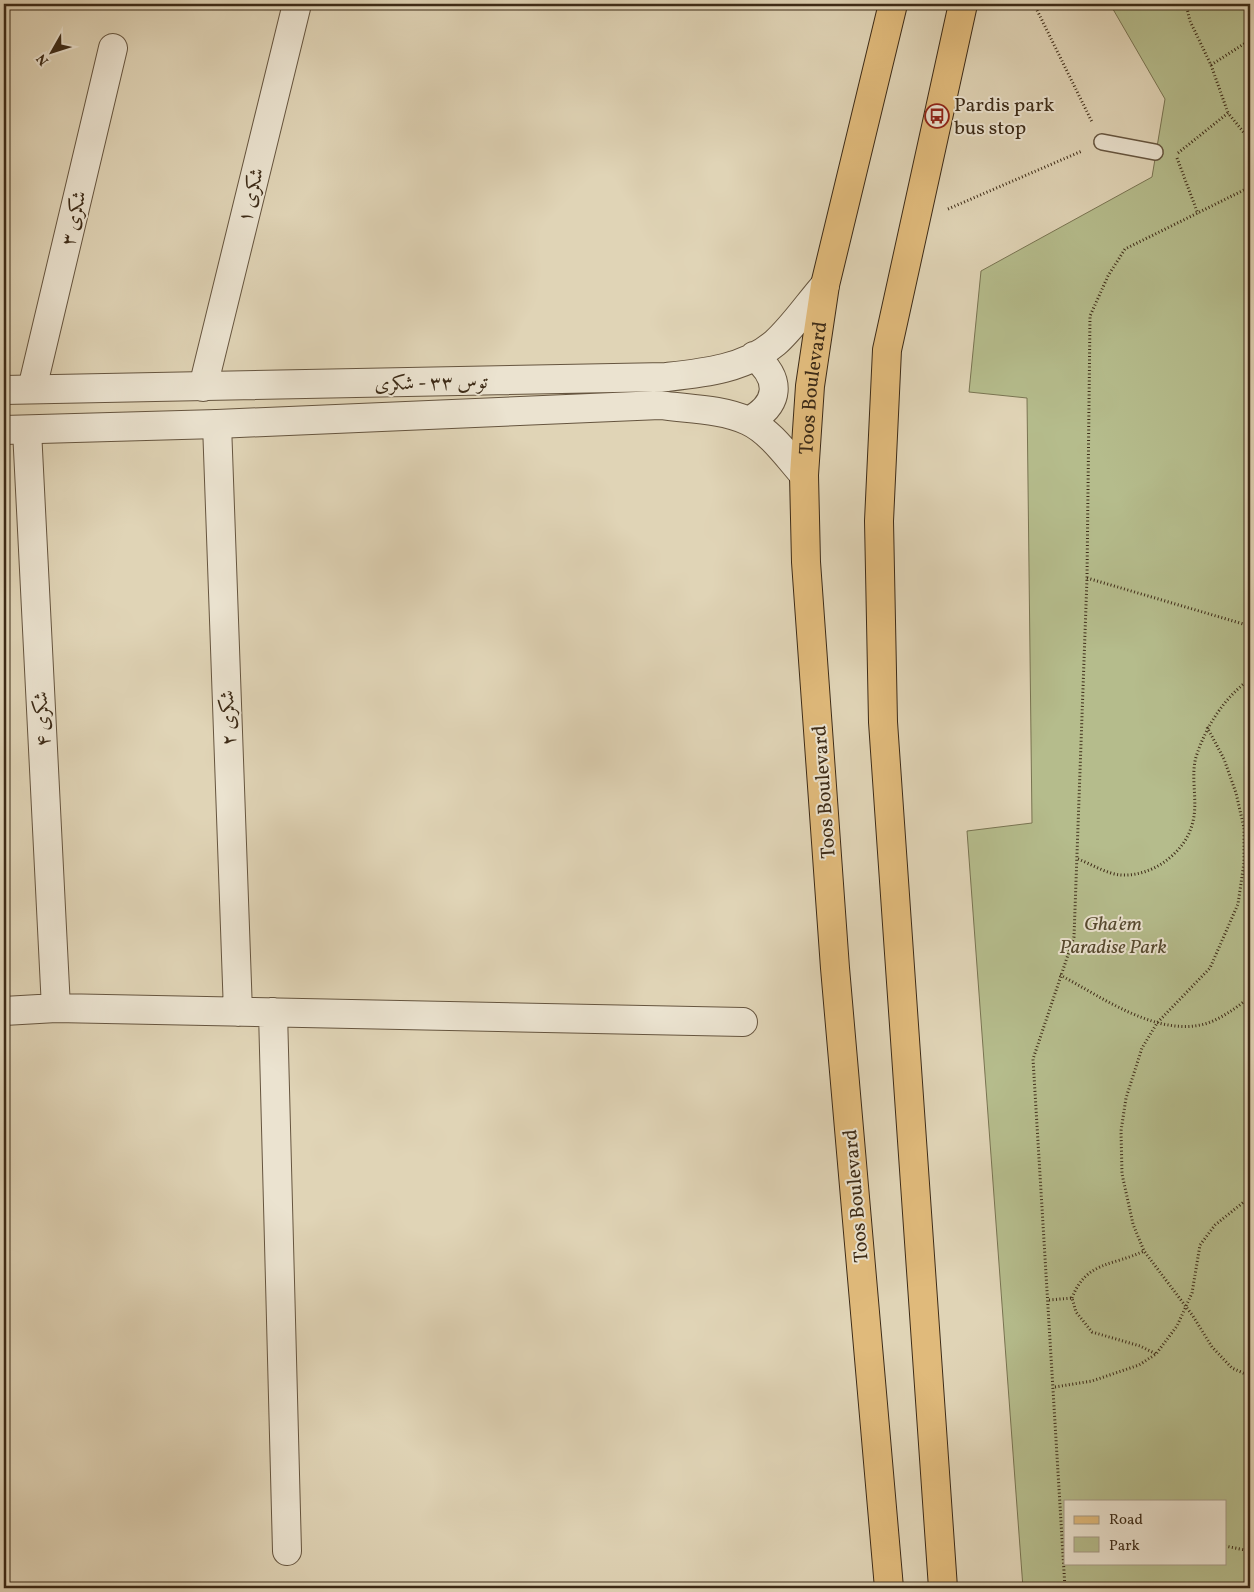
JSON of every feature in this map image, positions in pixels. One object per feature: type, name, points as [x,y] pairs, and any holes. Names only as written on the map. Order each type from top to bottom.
[{"type":"main road","name":"Toos Boulevard","points":[[889,1588],[835,968],[806,562],[804,474],[810,386],[825,284],[893,4]]},
{"type":"main road","points":[[943,1588],[883,712],[879,521],[887,350],[913,224],[963,4]]},
{"type":"street","name":"شکری ۱","points":[[203,387],[297,4]]},
{"type":"street","name":"شکری ۳","points":[[32,389],[114,48]]},
{"type":"street","name":"توس ۳۳ - شکری","points":[[4,390],[666,377],[712,372],[754,356],[775,343],[825,284]]},
{"type":"street","points":[[749,421],[763,413],[773,399],[774,382],[767,367],[754,356]]},
{"type":"street","name":"توس ۳۳ - شکری","points":[[15,430],[217,424],[660,405],[719,413],[749,421],[770,438],[804,474]]},
{"type":"street","name":"شکری ۲","points":[[217,424],[238,1012]]},
{"type":"street","name":"شکری ۴","points":[[15,430],[56,1008]]},
{"type":"street","points":[[4,1011],[56,1008],[743,1022]]},
{"type":"street","points":[[273,1012],[287,1551]]},
{"type":"lane","points":[[1102,142],[1155,152]]},
{"type":"path","points":[[913,224],[1102,142],[1034,4]]},
{"type":"path","points":[[1186,4],[1190,21],[1211,65],[1228,113],[1250,140]]},
{"type":"path","points":[[1211,65],[1250,40]]},
{"type":"path","points":[[1198,214],[1176,154],[1228,113]]},
{"type":"path","points":[[1064,1550],[1033,1059],[1074,937],[1087,578],[1090,316],[1108,276],[1125,249],[1250,187]]},
{"type":"path","points":[[1087,578],[1250,626]]},
{"type":"path","points":[[1078,859],[1121,875],[1144,872],[1160,866],[1181,845],[1192,826],[1196,758],[1207,727],[1224,704],[1250,680]]},
{"type":"path","points":[[1207,727],[1224,759],[1236,793],[1244,828],[1244,863],[1238,904],[1210,968],[1157,1023],[1142,1048],[1126,1098],[1121,1131],[1122,1174],[1133,1224],[1144,1252],[1185,1306],[1212,1347],[1232,1368],[1250,1376]]},
{"type":"path","points":[[1060,975],[1157,1023],[1180,1026],[1207,1023],[1232,1012],[1250,997]]},
{"type":"path","points":[[1055,1387],[1092,1381],[1139,1365],[1156,1354],[1169,1339],[1192,1293],[1200,1244],[1215,1225],[1250,1197]]},
{"type":"path","points":[[1144,1252],[1098,1266],[1077,1284],[1072,1298],[1076,1312],[1092,1332],[1140,1346],[1156,1354]]},
{"type":"path","points":[[1049,1300],[1072,1298]]},
{"type":"path","points":[[1226,1546],[1250,1551]]},
{"type":"path","points":[[1065,1564],[1066,1588]]},
{"type":"green space","name":"Gha'em Paradise Park","points":[[1110,4],[1250,4],[1250,1588],[1023,1588],[967,831],[1032,823],[1027,398],[969,392],[981,271],[1152,177],[1165,99]]},
{"type":"place","name":"Pardis park bus stop","points":[[937,116]]}]
